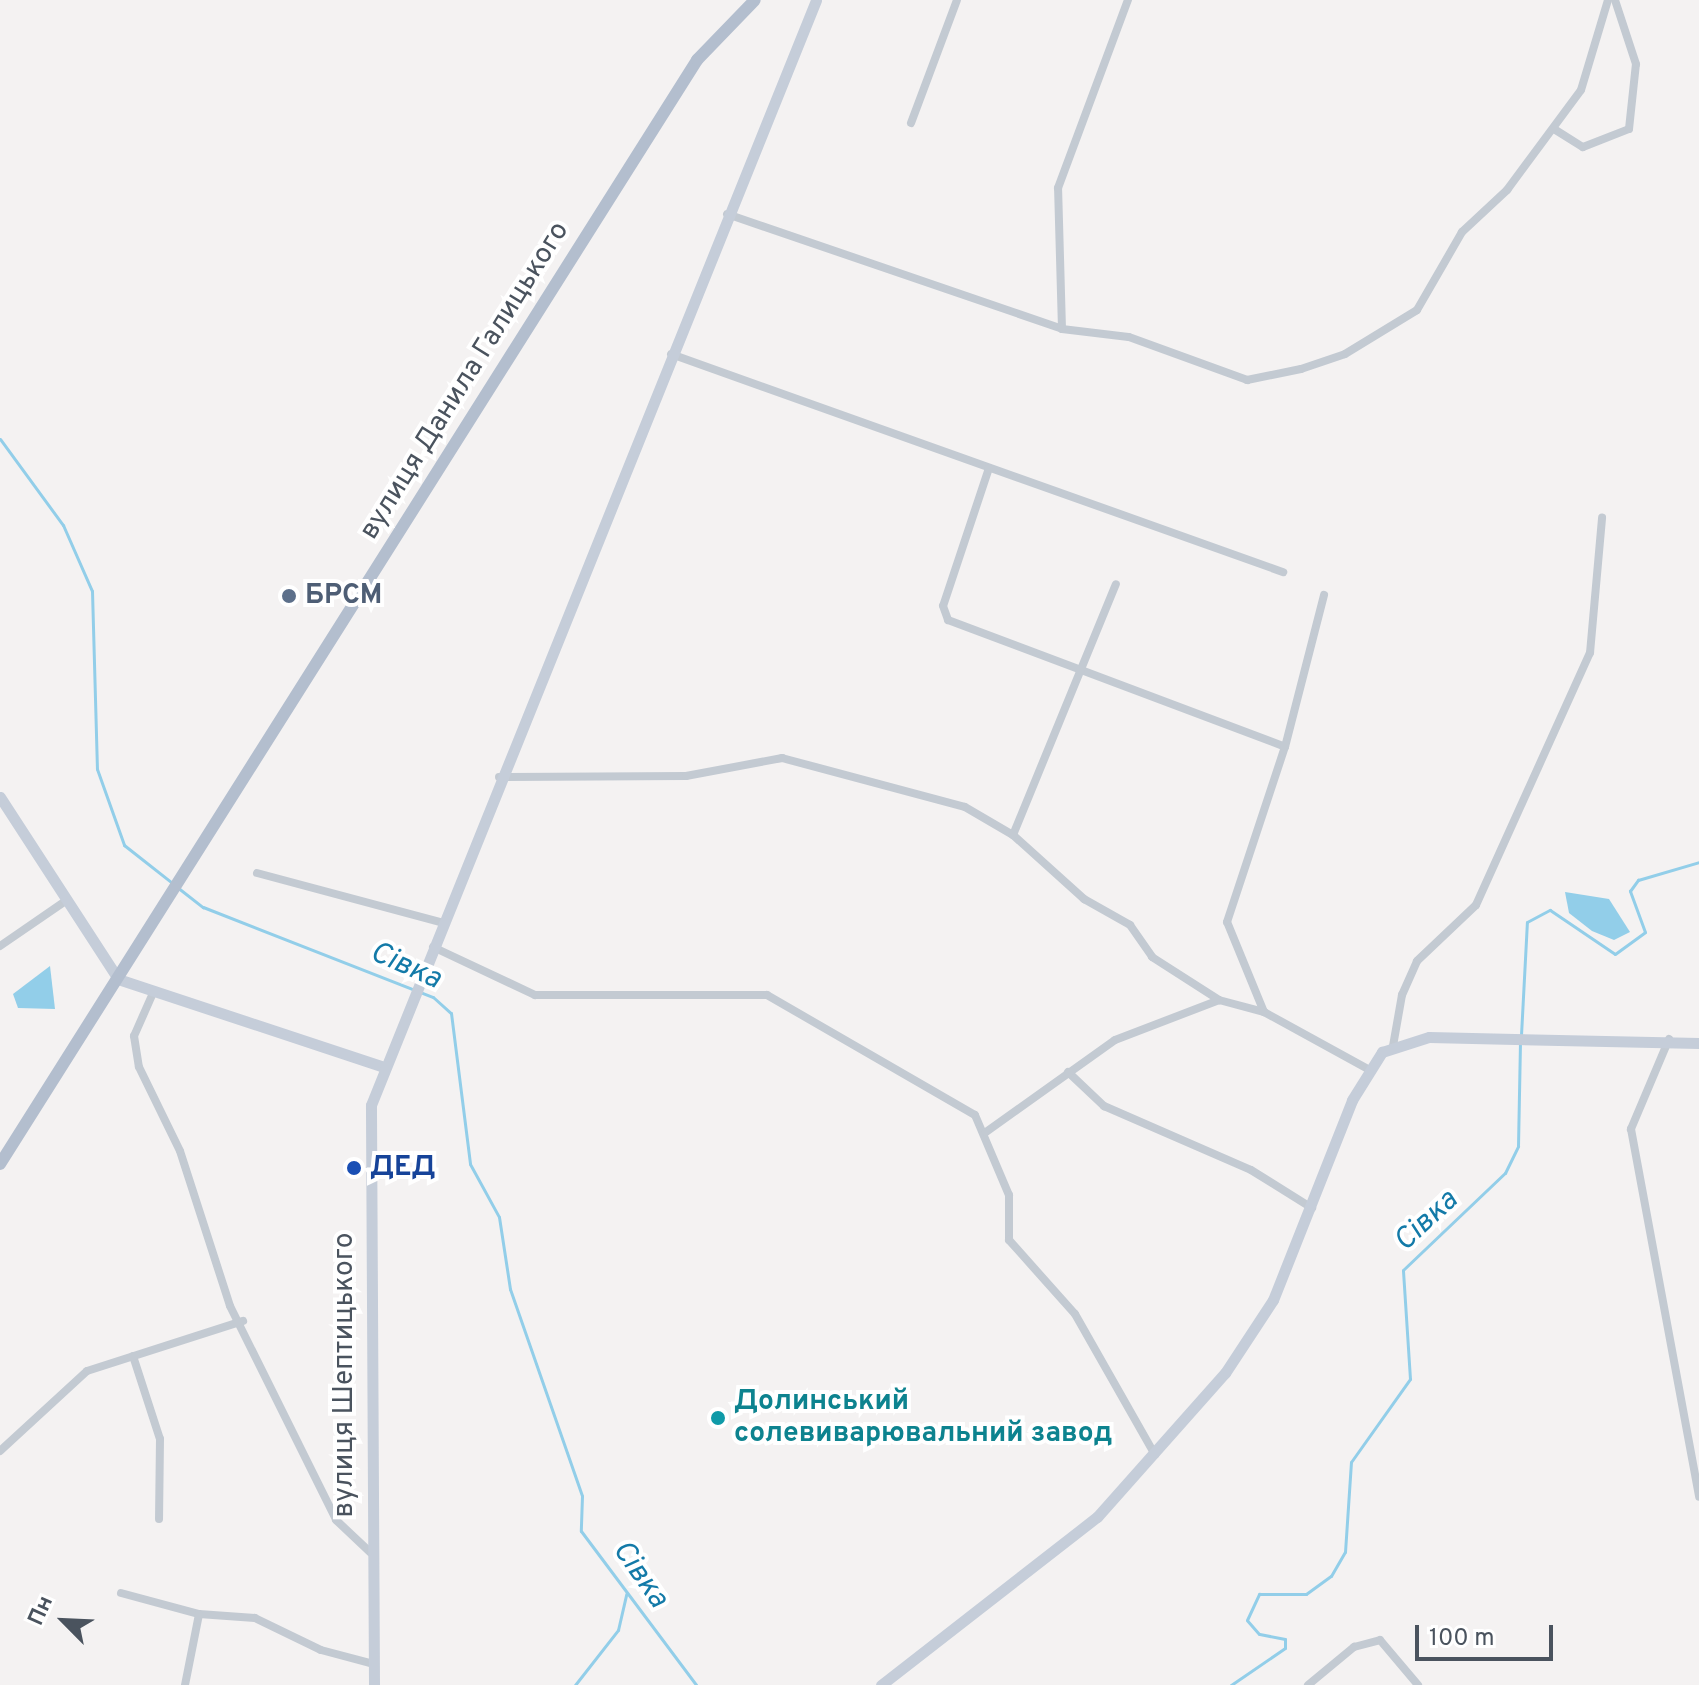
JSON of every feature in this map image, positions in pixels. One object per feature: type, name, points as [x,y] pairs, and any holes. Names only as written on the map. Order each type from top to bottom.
[{"type":"main road","name":"вулиця Данила Галицького","points":[[0,1164],[697,60],[755,0]]},
{"type":"street","name":"вулиця Шептицького","points":[[374,1685],[367,1148],[381,1066],[816,0]]},
{"type":"street","points":[[911,123],[957,0]]},
{"type":"street","points":[[1062,329],[1058,188],[1128,0]]},
{"type":"street","points":[[727,214],[1062,329],[1129,337],[1247,380],[1345,354],[1417,310],[1462,232],[1554,129],[1581,90],[1608,0]]},
{"type":"street","points":[[1554,129],[1583,147],[1629,129],[1636,64],[1615,0]]},
{"type":"street","points":[[670,354],[1283,572]]},
{"type":"street","points":[[989,468],[943,606],[948,620],[1083,666],[1285,747]]},
{"type":"street","points":[[1393,1046],[1402,995],[1417,961],[1476,905],[1590,653],[1602,518]]},
{"type":"street","points":[[1013,835],[1116,584]]},
{"type":"street","points":[[1264,1012],[1227,922],[1285,747],[1324,595]]},
{"type":"street","points":[[498,777],[686,776],[782,758],[965,807],[1013,835],[1084,899],[1130,925],[1152,957],[1219,1000],[1264,1012],[1368,1069]]},
{"type":"street","points":[[0,797],[118,979],[381,1066]]},
{"type":"street","points":[[257,873],[440,922]]},
{"type":"street","points":[[0,946],[67,900]]},
{"type":"street","points":[[430,946],[535,995],[767,995],[975,1115],[986,1132],[1009,1195],[1009,1240],[1075,1314],[1156,1455]]},
{"type":"street","points":[[153,993],[134,1036],[139,1067],[180,1151],[230,1306],[243,1321],[336,1520],[370,1552]]},
{"type":"street","points":[[986,1132],[1115,1040],[1219,1000]]},
{"type":"street","points":[[881,1685],[1097,1517],[1156,1455],[1273,1300],[1368,1069],[1393,1046],[1507,1035],[1670,1038],[1699,1043]]},
{"type":"street","points":[[1670,1038],[1631,1129],[1699,1497]]},
{"type":"street","points":[[1068,1072],[1104,1106],[1251,1170],[1312,1208]]},
{"type":"street","points":[[0,1451],[87,1371],[243,1321]]},
{"type":"street","points":[[133,1356],[160,1439],[159,1519]]},
{"type":"street","points":[[121,1593],[199,1614],[255,1618],[321,1650],[374,1664]]},
{"type":"street","points":[[185,1685],[199,1614]]},
{"type":"street","points":[[1308,1685],[1354,1647],[1380,1640],[1418,1685]]},
{"type":"water","points":[[1565,892],[1609,899],[1630,932],[1614,940],[1592,931],[1569,913]]},
{"type":"water","points":[[50,966],[55,1009],[18,1008],[13,994]]},
{"type":"waterway","name":"Сівка","points":[[0,439],[63,525],[92,591],[97,769],[124,845],[171,882]]},
{"type":"waterway","name":"Сівка","points":[[1521,1035],[1527,922],[1550,910],[1615,954],[1645,932],[1630,891],[1638,880],[1699,862]]},
{"type":"waterway","name":"Сівка","points":[[177,887],[203,907],[433,997],[451,1013],[470,1164],[499,1217],[510,1289],[582,1496],[581,1531],[696,1685]]},
{"type":"waterway","name":"Сівка","points":[[1231,1685],[1285,1648],[1285,1639],[1259,1634],[1247,1620],[1259,1594],[1306,1594],[1331,1576],[1345,1552],[1351,1462],[1410,1379],[1403,1270],[1505,1173],[1518,1146],[1520,1043]]},
{"type":"waterway","points":[[575,1685],[618,1630],[626,1594]]},
{"type":"place","name":"БРСМ","points":[[289,596]]},
{"type":"place","name":"ДЕД","points":[[354,1168]]},
{"type":"place","name":"Долинський солевиварювальний завод","points":[[718,1418]]}]
